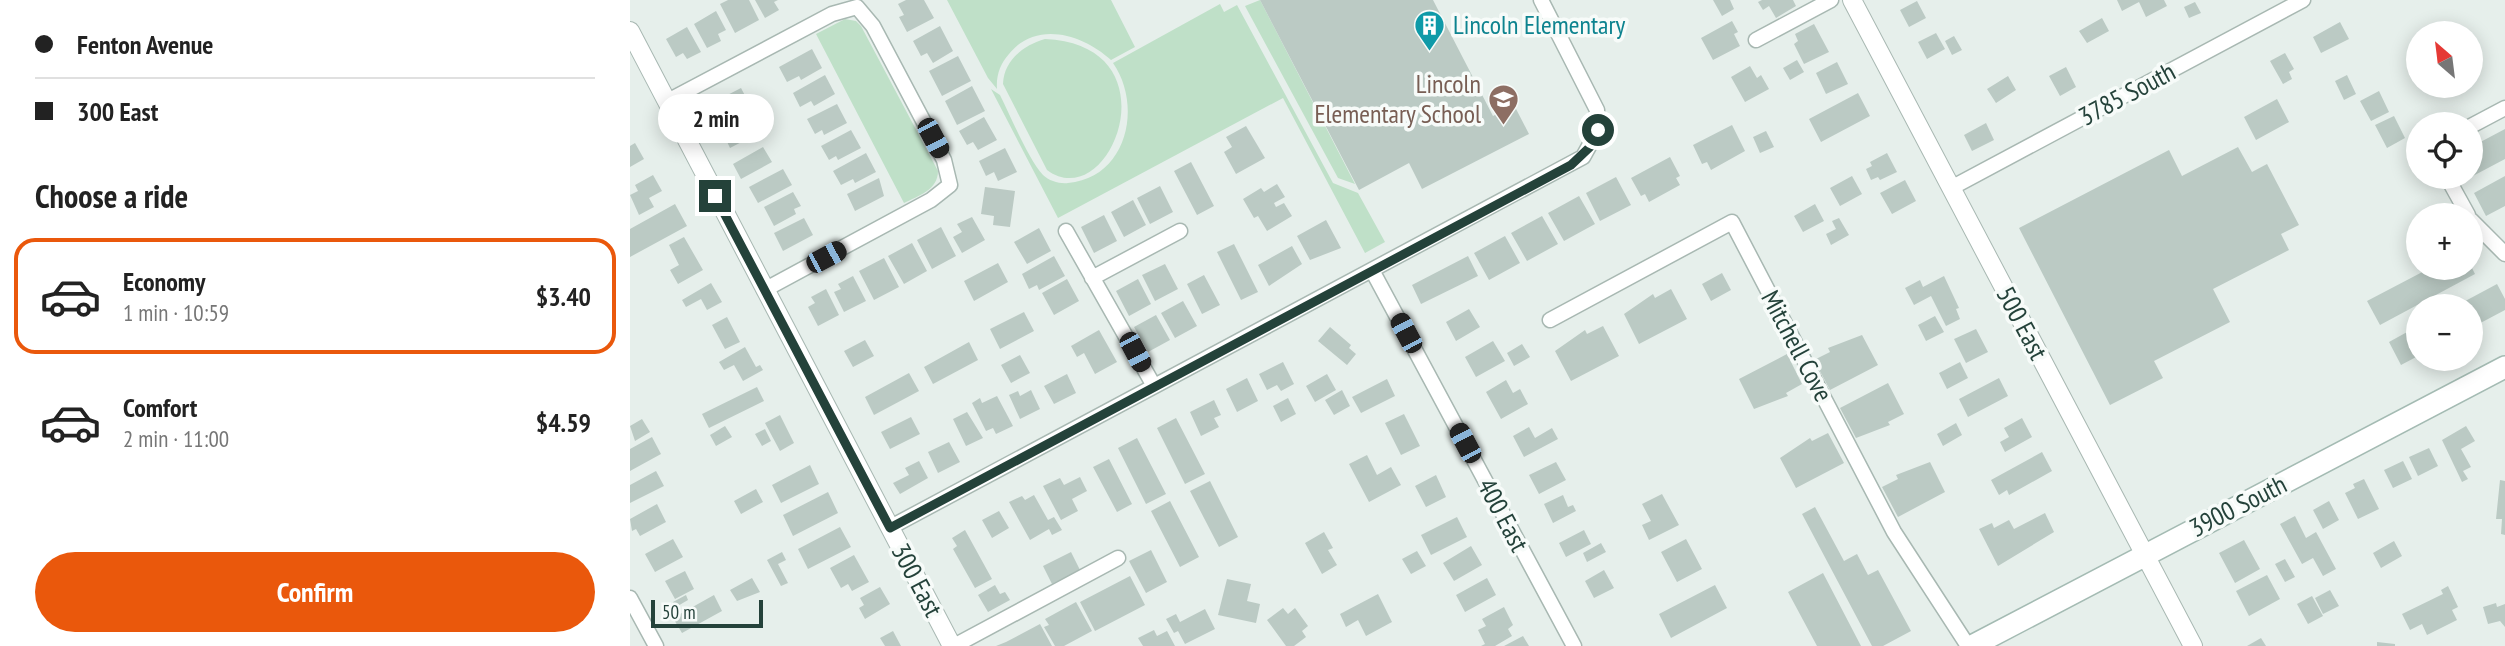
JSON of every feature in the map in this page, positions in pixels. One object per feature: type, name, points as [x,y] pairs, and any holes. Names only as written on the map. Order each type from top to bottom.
[{"type":"main road","name":"3900 South","points":[[1970,646],[2505,367]]},
{"type":"street","points":[[890,528],[1571,165],[1591,146],[1598,130],[1597,110],[1541,0]]},
{"type":"street","points":[[1756,40],[1831,0]]},
{"type":"street","name":"500 East","points":[[1852,0],[2193,646]]},
{"type":"street","name":"3785 South","points":[[1951,188],[2303,0]]},
{"type":"street","points":[[666,102],[831,14],[857,7],[873,26],[944,160],[950,185],[931,200],[764,290]]},
{"type":"street","name":"300 East","points":[[630,31],[953,646]]},
{"type":"street","points":[[2483,120],[2505,108]]},
{"type":"street","name":"Mitchell Cove","points":[[1550,320],[1732,222],[1894,533],[1970,646]]},
{"type":"street","points":[[1066,231],[1154,386]]},
{"type":"street","points":[[1092,278],[1180,231]]},
{"type":"street","points":[[2483,232],[2505,254]]},
{"type":"street","name":"400 East","points":[[1373,272],[1574,646]]},
{"type":"street","points":[[953,646],[1118,558]]},
{"type":"street","points":[[630,598],[656,646]]},
{"type":"green space","points":[[947,0],[1111,0],[1135,47],[1111,60],[1087,43],[1074,38],[1060,34],[1032,37],[1020,43],[1006,58],[999,70],[997,89],[988,78]]},
{"type":"green space","points":[[1260,0],[1355,184],[1338,178],[1245,6]]},
{"type":"green space","points":[[1220,4],[1224,12],[1237,5],[1333,183],[1358,193],[1385,242],[1365,253],[1283,98],[1058,218],[991,89],[1000,95],[1026,148],[1043,175],[1062,183],[1088,178],[1104,168],[1116,154],[1128,119],[1122,80],[1113,63]]},
{"type":"green space","points":[[845,19],[856,21],[861,26],[938,171],[931,188],[904,203],[816,34]]},
{"type":"green space","points":[[1045,39],[1086,48],[1110,69],[1121,95],[1120,124],[1109,151],[1092,170],[1070,178],[1047,170],[1003,84],[1007,68],[1016,55]]},
{"type":"building","points":[[728,0],[749,0],[759,20],[735,33],[720,4]]},
{"type":"building","points":[[755,0],[778,0],[774,2],[779,10],[765,18]]},
{"type":"building","points":[[906,0],[924,0],[934,18],[907,32],[899,17],[904,15],[898,4]]},
{"type":"building","name":"Lincoln Elementary","points":[[1260,0],[1433,0],[1493,116],[1514,105],[1529,134],[1422,189],[1409,163],[1359,190]]},
{"type":"building","points":[[1713,0],[1730,0],[1734,9],[1722,16]]},
{"type":"building","points":[[1793,0],[1796,6],[1776,18],[1769,6],[1763,10],[1758,2]]},
{"type":"building","points":[[2117,0],[2164,0],[2167,6],[2146,17],[2139,2],[2122,11]]},
{"type":"building","points":[[1917,1],[1926,18],[1909,27],[1900,10]]},
{"type":"building","points":[[2195,2],[2201,13],[2189,18],[2184,7]]},
{"type":"building","points":[[716,11],[726,30],[718,34],[721,41],[707,48],[694,24]]},
{"type":"building","points":[[2102,18],[2109,31],[2087,43],[2079,31]]},
{"type":"building","points":[[1732,21],[1738,32],[1734,34],[1740,46],[1713,60],[1701,38]]},
{"type":"building","points":[[2340,22],[2349,39],[2321,53],[2313,37]]},
{"type":"building","points":[[1814,24],[1829,52],[1804,64],[1794,44],[1798,41],[1795,34]]},
{"type":"building","points":[[940,26],[953,51],[933,63],[927,53],[921,56],[913,41]]},
{"type":"building","points":[[687,27],[701,52],[687,59],[683,53],[676,57],[666,39]]},
{"type":"building","points":[[1936,33],[1945,49],[1927,59],[1918,42]]},
{"type":"building","points":[[1954,36],[1962,50],[1952,55],[1945,41]]},
{"type":"building","points":[[812,49],[822,68],[801,80],[799,76],[787,82],[779,67]]},
{"type":"building","points":[[2285,53],[2294,69],[2289,72],[2292,79],[2283,84],[2270,61]]},
{"type":"building","points":[[958,56],[971,81],[942,96],[929,71]]},
{"type":"building","points":[[1797,60],[1804,72],[1790,80],[1783,68]]},
{"type":"building","points":[[1837,62],[1848,84],[1826,94],[1816,73]]},
{"type":"building","points":[[1750,66],[1757,78],[1761,75],[1769,89],[1745,102],[1731,77]]},
{"type":"building","points":[[2066,67],[2076,87],[2060,96],[2049,76]]},
{"type":"building","points":[[825,75],[835,94],[814,106],[811,101],[800,107],[793,93]]},
{"type":"building","points":[[2347,75],[2356,94],[2344,100],[2335,81]]},
{"type":"building","points":[[2008,76],[2016,90],[1996,103],[1987,89]]},
{"type":"building","points":[[972,86],[985,111],[957,125],[945,101]]},
{"type":"building","points":[[741,88],[751,107],[720,123],[710,104]]},
{"type":"building","points":[[2379,91],[2389,112],[2371,121],[2360,101]]},
{"type":"building","points":[[1858,93],[1870,116],[1821,142],[1809,119]]},
{"type":"building","points":[[2277,99],[2289,122],[2256,140],[2244,117]]},
{"type":"building","points":[[837,104],[847,123],[824,135],[822,130],[815,134],[807,119]]},
{"type":"building","points":[[753,112],[760,127],[753,131],[755,135],[730,148],[721,129]]},
{"type":"building","points":[[2394,116],[2405,138],[2387,148],[2375,125]]},
{"type":"building","points":[[984,117],[997,140],[978,150],[973,142],[967,145],[959,131]]},
{"type":"building","points":[[1986,123],[1994,140],[1972,151],[1964,135]]},
{"type":"building","points":[[1732,125],[1745,151],[1711,170],[1707,162],[1702,164],[1693,145]]},
{"type":"building","points":[[1246,126],[1265,158],[1236,174],[1224,152],[1232,147],[1226,137]]},
{"type":"building","points":[[2505,129],[2505,159],[2483,171],[2483,141]]},
{"type":"building","points":[[851,130],[861,148],[838,160],[836,156],[829,160],[821,146]]},
{"type":"building","points":[[1766,131],[1774,147],[1760,153],[1753,137]]},
{"type":"building","points":[[635,143],[644,159],[630,167],[630,146]]},
{"type":"building","points":[[763,147],[772,162],[741,179],[733,164]]},
{"type":"building","points":[[2238,147],[2252,172],[2267,164],[2299,225],[2281,234],[2289,250],[2213,289],[2230,322],[2154,361],[2163,378],[2110,405],[2019,228],[2169,150],[2182,176]]},
{"type":"building","points":[[1005,148],[1017,172],[998,181],[994,172],[986,176],[979,161]]},
{"type":"building","points":[[866,153],[876,172],[855,183],[853,179],[841,185],[833,171]]},
{"type":"building","points":[[1887,153],[1897,172],[1880,180],[1878,177],[1871,180],[1866,169],[1872,166],[1870,162]]},
{"type":"building","points":[[1670,157],[1680,176],[1676,178],[1680,185],[1649,202],[1645,194],[1641,196],[1631,178]]},
{"type":"building","points":[[1191,162],[1214,206],[1197,215],[1174,171]]},
{"type":"building","points":[[783,169],[792,185],[758,203],[749,187]]},
{"type":"building","points":[[653,175],[662,191],[649,198],[654,207],[639,215],[630,195],[638,191],[635,185]]},
{"type":"building","points":[[1852,176],[1862,194],[1840,206],[1830,188]]},
{"type":"building","points":[[2505,176],[2505,206],[2486,216],[2483,203],[2479,203],[2474,193]]},
{"type":"building","points":[[1616,177],[1631,205],[1600,221],[1586,193]]},
{"type":"building","points":[[879,178],[884,196],[855,211],[847,194]]},
{"type":"building","points":[[1905,180],[1916,201],[1892,214],[1880,193]]},
{"type":"building","points":[[1277,184],[1285,197],[1274,203],[1276,207],[1284,203],[1292,216],[1267,231],[1258,216],[1254,218],[1243,199],[1261,188],[1264,192]]},
{"type":"building","points":[[1160,186],[1173,212],[1150,224],[1137,198]]},
{"type":"building","points":[[985,187],[1015,191],[1010,227],[993,225],[994,216],[981,214]]},
{"type":"building","points":[[793,192],[801,206],[794,209],[796,214],[774,226],[764,207]]},
{"type":"building","points":[[1579,196],[1595,224],[1564,241],[1548,213]]},
{"type":"building","points":[[1133,200],[1146,225],[1124,237],[1111,212]]},
{"type":"building","points":[[675,204],[687,226],[630,257],[630,229]]},
{"type":"building","points":[[1815,204],[1824,221],[1803,232],[1794,216]]},
{"type":"building","points":[[1104,215],[1117,241],[1094,253],[1081,227]]},
{"type":"building","points":[[1542,216],[1558,244],[1527,261],[1511,233]]},
{"type":"building","points":[[972,217],[985,240],[962,253],[953,237],[962,232],[957,224]]},
{"type":"building","points":[[804,218],[813,235],[783,251],[774,233]]},
{"type":"building","points":[[1839,218],[1849,235],[1831,245],[1826,234],[1836,229],[1832,221]]},
{"type":"building","points":[[1326,220],[1341,248],[1310,260],[1297,236]]},
{"type":"building","points":[[941,227],[956,256],[932,269],[917,240]]},
{"type":"building","points":[[1039,228],[1051,251],[1027,264],[1014,242]]},
{"type":"building","points":[[1505,236],[1520,263],[1489,280],[1474,253]]},
{"type":"building","points":[[684,237],[703,270],[678,284],[670,270],[679,265],[669,245]]},
{"type":"building","points":[[912,243],[927,271],[904,284],[888,256]]},
{"type":"building","points":[[1234,244],[1258,292],[1241,300],[1217,252]]},
{"type":"building","points":[[1292,246],[1302,264],[1269,286],[1258,265]]},
{"type":"building","points":[[1054,256],[1065,276],[1039,290],[1037,285],[1029,289],[1022,274]]},
{"type":"building","points":[[1468,256],[1478,276],[1421,304],[1412,285]]},
{"type":"building","points":[[884,258],[899,287],[874,300],[859,271]]},
{"type":"building","points":[[998,263],[1008,282],[974,301],[964,281]]},
{"type":"building","points":[[1165,264],[1178,289],[1155,301],[1142,275]]},
{"type":"building","points":[[1722,273],[1731,290],[1711,301],[1702,284]]},
{"type":"building","points":[[1204,275],[1220,305],[1202,314],[1187,284]]},
{"type":"building","points":[[853,276],[866,301],[844,312],[834,292],[841,289],[838,284]]},
{"type":"building","points":[[1944,276],[1959,308],[1956,309],[1960,319],[1946,326],[1931,296],[1914,305],[1905,288],[1920,280],[1923,287]]},
{"type":"building","points":[[1067,279],[1079,301],[1054,315],[1042,293]]},
{"type":"building","points":[[1138,279],[1151,304],[1129,316],[1116,291]]},
{"type":"building","points":[[2407,280],[2464,280],[2438,294],[2406,294],[2406,311],[2380,325],[2367,301]]},
{"type":"building","points":[[711,283],[722,302],[707,310],[701,299],[686,307],[682,300]]},
{"type":"building","points":[[2497,284],[2505,299],[2505,310],[2483,322],[2483,294],[2478,294]]},
{"type":"building","points":[[826,289],[839,315],[818,326],[808,307],[815,303],[811,297]]},
{"type":"building","points":[[1671,289],[1687,319],[1639,344],[1624,314],[1653,294],[1655,298]]},
{"type":"building","points":[[1183,301],[1197,326],[1175,338],[1161,313]]},
{"type":"building","points":[[1469,309],[1480,327],[1456,341],[1446,322]]},
{"type":"building","points":[[1024,312],[1034,331],[1000,349],[990,329]]},
{"type":"building","points":[[1156,315],[1170,340],[1148,352],[1134,327]]},
{"type":"building","points":[[1935,316],[1944,332],[1926,341],[1918,325]]},
{"type":"building","points":[[727,317],[740,342],[725,349],[712,325]]},
{"type":"building","points":[[1603,326],[1619,356],[1571,381],[1555,351],[1585,330],[1587,334]]},
{"type":"building","points":[[1330,327],[1351,345],[1349,348],[1356,354],[1347,365],[1318,341]]},
{"type":"building","points":[[1976,329],[1988,352],[1966,363],[1954,339]]},
{"type":"building","points":[[1099,330],[1117,362],[1095,374],[1084,353],[1077,357],[1071,346]]},
{"type":"building","points":[[2406,333],[2406,362],[2401,365],[2389,342]]},
{"type":"building","points":[[1862,335],[1878,365],[1830,390],[1814,360],[1830,352],[1828,348]]},
{"type":"building","points":[[865,340],[874,356],[853,367],[844,351]]},
{"type":"building","points":[[1493,341],[1505,361],[1476,377],[1465,357]]},
{"type":"building","points":[[969,342],[978,360],[933,384],[924,367]]},
{"type":"building","points":[[1522,344],[1530,357],[1514,366],[1507,353]]},
{"type":"building","points":[[745,347],[756,367],[760,365],[763,370],[743,381],[734,365],[724,370],[719,362]]},
{"type":"building","points":[[1787,354],[1802,384],[1786,393],[1788,396],[1754,409],[1739,379]]},
{"type":"building","points":[[1020,355],[1030,373],[1011,383],[1001,365]]},
{"type":"building","points":[[1283,362],[1294,384],[1281,391],[1277,385],[1267,390],[1259,374]]},
{"type":"building","points":[[1960,362],[1968,378],[1947,389],[1939,373]]},
{"type":"building","points":[[909,373],[919,391],[874,415],[865,397]]},
{"type":"building","points":[[1067,374],[1076,393],[1054,404],[1044,386]]},
{"type":"building","points":[[1327,374],[1336,390],[1315,402],[1306,386]]},
{"type":"building","points":[[1247,378],[1258,401],[1237,412],[1226,389]]},
{"type":"building","points":[[1999,378],[2008,396],[1968,417],[1959,399]]},
{"type":"building","points":[[1387,379],[1395,396],[1361,413],[1352,397]]},
{"type":"building","points":[[1506,380],[1513,393],[1520,389],[1528,404],[1501,419],[1486,392]]},
{"type":"building","points":[[1888,383],[1904,414],[1888,422],[1890,425],[1856,438],[1840,408]]},
{"type":"building","points":[[757,387],[764,401],[709,428],[702,414]]},
{"type":"building","points":[[1031,390],[1040,409],[1020,419],[1009,395],[1018,391],[1020,396]]},
{"type":"building","points":[[1342,390],[1350,406],[1334,415],[1325,400]]},
{"type":"building","points":[[997,396],[1013,426],[996,434],[993,428],[986,431],[972,403],[980,398],[982,403]]},
{"type":"building","points":[[1288,398],[1296,414],[1281,422],[1273,406]]},
{"type":"building","points":[[1214,400],[1221,415],[1214,418],[1219,427],[1201,436],[1190,412]]},
{"type":"building","points":[[967,412],[983,438],[966,446],[953,419]]},
{"type":"building","points":[[1404,414],[1420,446],[1401,455],[1385,423]]},
{"type":"building","points":[[780,415],[794,443],[780,451],[765,423]]},
{"type":"building","points":[[911,417],[920,434],[890,449],[881,432]]},
{"type":"building","points":[[1176,418],[1205,474],[1185,484],[1157,428]]},
{"type":"building","points":[[2022,418],[2032,437],[2005,452],[2000,442],[2009,437],[2004,428]]},
{"type":"building","points":[[642,419],[650,432],[635,441],[630,426]]},
{"type":"building","points":[[1956,423],[1962,435],[1943,446],[1937,434]]},
{"type":"building","points":[[725,426],[732,437],[716,446],[710,435]]},
{"type":"building","points":[[2466,426],[2475,441],[2461,449],[2471,467],[2463,471],[2468,479],[2462,482],[2442,440]]},
{"type":"building","points":[[1529,427],[1535,438],[1552,428],[1558,439],[1524,457],[1513,436]]},
{"type":"building","points":[[765,429],[771,441],[762,446],[755,434]]},
{"type":"building","points":[[1828,433],[1844,463],[1796,488],[1780,458],[1810,438],[1812,441]]},
{"type":"building","points":[[652,437],[661,454],[630,471],[630,449]]},
{"type":"building","points":[[1137,438],[1166,494],[1146,504],[1118,448]]},
{"type":"building","points":[[949,442],[960,462],[938,473],[928,452]]},
{"type":"building","points":[[2429,448],[2438,466],[2418,476],[2409,457]]},
{"type":"building","points":[[2042,452],[2052,471],[2009,495],[2007,490],[1999,495],[1991,480]]},
{"type":"building","points":[[1367,455],[1377,475],[1391,467],[1401,485],[1369,502],[1349,464]]},
{"type":"building","points":[[1109,459],[1132,504],[1117,512],[1093,467]]},
{"type":"building","points":[[919,461],[928,478],[900,494],[893,483],[909,475],[905,468]]},
{"type":"building","points":[[2403,461],[2412,479],[2393,488],[2384,470]]},
{"type":"building","points":[[1556,462],[1566,480],[1539,494],[1529,475]]},
{"type":"building","points":[[1930,462],[1945,492],[1898,517],[1882,487],[1898,479],[1896,475]]},
{"type":"building","points":[[810,465],[819,484],[781,503],[772,485]]},
{"type":"building","points":[[656,471],[664,486],[630,503],[630,485]]},
{"type":"building","points":[[1436,475],[1446,497],[1426,507],[1415,486]]},
{"type":"building","points":[[1080,477],[1087,491],[1072,499],[1078,511],[1061,520],[1043,486],[1060,478],[1064,485]]},
{"type":"building","points":[[2364,479],[2379,509],[2358,519],[2345,493],[2355,488],[2353,484]]},
{"type":"building","points":[[2500,480],[2505,481],[2505,535],[2501,534],[2502,519],[2496,519]]},
{"type":"building","points":[[1210,481],[1238,537],[1219,547],[1190,491]]},
{"type":"building","points":[[756,489],[763,502],[741,514],[734,501]]},
{"type":"building","points":[[828,492],[838,513],[793,536],[783,515]]},
{"type":"building","points":[[1662,494],[1679,525],[1649,540],[1642,525],[1651,521],[1642,504]]},
{"type":"building","points":[[1034,495],[1048,520],[1054,517],[1062,530],[1052,535],[1049,529],[1030,540],[1009,502],[1022,496],[1025,500]]},
{"type":"building","points":[[1563,495],[1568,507],[1573,505],[1576,511],[1553,523],[1544,504]]},
{"type":"building","points":[[1170,501],[1199,557],[1180,567],[1151,511]]},
{"type":"building","points":[[2329,501],[2339,520],[2323,529],[2313,510]]},
{"type":"building","points":[[657,504],[666,522],[640,536],[636,529],[632,531],[630,519]]},
{"type":"building","points":[[1815,507],[1844,561],[1857,554],[1868,575],[1878,570],[1911,631],[1883,646],[1872,646],[1802,514]]},
{"type":"building","points":[[999,511],[1009,528],[992,538],[982,520]]},
{"type":"building","points":[[2045,513],[2054,532],[1998,566],[1979,529],[1992,523],[1994,528],[2009,520],[2014,529]]},
{"type":"building","points":[[2295,516],[2306,538],[2316,532],[2336,569],[2323,576],[2313,558],[2302,564],[2280,524]]},
{"type":"building","points":[[1457,517],[1467,537],[1431,555],[1421,535]]},
{"type":"building","points":[[840,527],[851,547],[808,569],[798,549]]},
{"type":"building","points":[[965,530],[992,579],[975,588],[953,549],[957,546],[952,538]]},
{"type":"building","points":[[1584,530],[1591,544],[1566,557],[1559,543]]},
{"type":"building","points":[[1324,532],[1333,548],[1328,550],[1337,565],[1322,574],[1305,543]]},
{"type":"building","points":[[673,539],[683,557],[655,572],[645,554]]},
{"type":"building","points":[[1686,539],[1702,569],[1677,582],[1661,552]]},
{"type":"building","points":[[2244,540],[2260,569],[2235,583],[2219,553]]},
{"type":"building","points":[[2394,541],[2402,556],[2381,568],[2373,553]]},
{"type":"building","points":[[1601,543],[1606,552],[1587,562],[1583,553]]},
{"type":"building","points":[[1471,546],[1482,565],[1454,581],[1443,563]]},
{"type":"building","points":[[1151,550],[1167,582],[1146,593],[1129,561]]},
{"type":"building","points":[[1417,551],[1426,566],[1411,574],[1402,559]]},
{"type":"building","points":[[782,552],[786,560],[778,564],[788,583],[781,586],[767,560]]},
{"type":"building","points":[[1071,552],[1080,570],[1052,584],[1043,566]]},
{"type":"building","points":[[854,555],[869,582],[852,591],[848,584],[841,588],[830,568]]},
{"type":"building","points":[[2285,559],[2295,577],[2285,582],[2275,564]]},
{"type":"building","points":[[1604,570],[1614,588],[1594,598],[1585,581]]},
{"type":"building","points":[[685,571],[694,589],[675,599],[665,581]]},
{"type":"building","points":[[1823,573],[1861,646],[1817,646],[1788,592]]},
{"type":"building","points":[[2267,575],[2280,599],[2249,616],[2236,591]]},
{"type":"building","points":[[1130,576],[1145,605],[1095,631],[1080,602]]},
{"type":"building","points":[[752,578],[760,592],[737,601],[730,590]]},
{"type":"building","points":[[1487,578],[1496,595],[1465,612],[1456,595]]},
{"type":"building","points":[[1227,579],[1251,584],[1247,601],[1260,604],[1256,623],[1218,615]]},
{"type":"building","points":[[995,585],[1000,594],[1005,592],[1010,600],[988,612],[978,595]]},
{"type":"building","points":[[1715,585],[1727,608],[1671,638],[1659,614]]},
{"type":"building","points":[[2448,586],[2458,607],[2452,610],[2457,620],[2427,635],[2422,624],[2410,630],[2402,614],[2443,594],[2441,590]]},
{"type":"building","points":[[880,587],[890,604],[865,619],[859,608],[864,605],[860,598]]},
{"type":"building","points":[[2330,590],[2339,606],[2323,614],[2315,598]]},
{"type":"building","points":[[1378,594],[1392,622],[1366,636],[1358,620],[1346,627],[1340,614]]},
{"type":"building","points":[[686,595],[688,600],[676,607],[673,602]]},
{"type":"building","points":[[714,595],[722,611],[682,633],[673,618]]},
{"type":"building","points":[[2312,596],[2323,616],[2308,624],[2297,604]]},
{"type":"building","points":[[1076,602],[1092,631],[1064,646],[1055,646],[1044,627],[1049,625],[1045,619]]},
{"type":"building","points":[[2496,603],[2497,607],[2505,604],[2505,627],[2500,621],[2488,624],[2483,607]]},
{"type":"building","points":[[1504,607],[1513,625],[1508,629],[1512,636],[1495,646],[1481,646],[1485,644],[1478,630],[1486,626],[1482,619]]},
{"type":"building","points":[[1283,608],[1288,614],[1295,608],[1308,626],[1302,631],[1306,637],[1294,646],[1286,646],[1267,620]]},
{"type":"building","points":[[1205,609],[1215,629],[1185,644],[1178,631],[1174,633],[1166,619],[1176,614],[1180,622]]},
{"type":"building","points":[[1040,624],[1052,646],[996,646],[1006,642]]},
{"type":"building","points":[[1154,630],[1157,636],[1167,631],[1175,646],[1143,646],[1138,638]]},
{"type":"building","points":[[893,631],[901,646],[885,646],[880,638]]},
{"type":"building","points":[[1523,636],[1529,646],[1504,646]]},
{"type":"building","points":[[2261,638],[2266,646],[2247,646]]},
{"type":"building","points":[[2377,642],[2395,644],[2395,646],[2377,646]]},
{"type":"place","name":"Lincoln Elementary","points":[[1430,52]]},
{"type":"place","name":"Lincoln Elementary School","points":[[1504,126]]},
{"type":"route","points":[[715,196],[890,528],[1571,165],[1583,157],[1598,130]]}]
